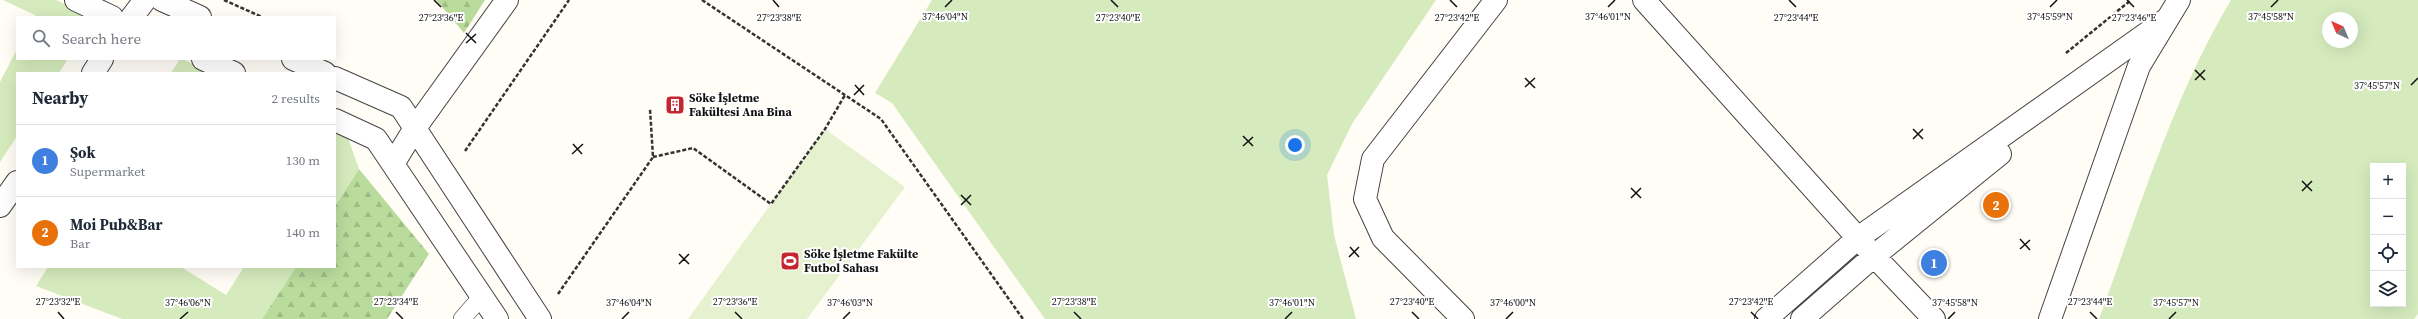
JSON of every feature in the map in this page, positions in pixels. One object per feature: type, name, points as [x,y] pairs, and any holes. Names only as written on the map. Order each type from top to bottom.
[{"type":"street","points":[[76,0],[110,16]]},
{"type":"street","points":[[133,16],[145,0]]},
{"type":"street","points":[[162,0],[198,16]]},
{"type":"street","points":[[393,164],[416,128],[507,0]]},
{"type":"street","points":[[1463,319],[1384,238],[1366,198],[1373,159],[1496,0]]},
{"type":"street","points":[[1644,0],[1874,256],[1934,319]]},
{"type":"street","points":[[2050,319],[2139,66],[2179,0]]},
{"type":"street","points":[[1766,319],[1858,238],[2167,19]]},
{"type":"street","points":[[1802,319],[1874,256],[2167,19]]},
{"type":"street","points":[[94,72],[101,60]]},
{"type":"street","points":[[205,60],[232,72]]},
{"type":"street","points":[[295,60],[323,72]]},
{"type":"street","points":[[336,78],[401,107],[538,316]]},
{"type":"street","points":[[336,120],[376,139],[497,319]]},
{"type":"street","points":[[0,206],[16,183]]},
{"type":"lane","points":[[462,319],[482,296]]},
{"type":"path","points":[[223,0],[260,16]]},
{"type":"path","points":[[463,154],[569,0]]},
{"type":"path","points":[[702,0],[881,119],[1023,319]]},
{"type":"path","points":[[653,157],[693,148],[771,204],[825,128],[845,95]]},
{"type":"path","points":[[538,316],[558,294],[653,157],[650,110]]},
{"type":"green space","points":[[3,0],[56,0],[91,16],[34,16]]},
{"type":"green space","points":[[436,0],[485,0],[464,33]]},
{"type":"green space","points":[[932,0],[1436,0],[1352,124],[1327,175],[1334,235],[1356,319],[1045,319],[892,103],[875,93]]},
{"type":"green space","points":[[2231,0],[2418,0],[2418,314],[2414,319],[2099,319],[2158,156],[2191,76]]},
{"type":"green space","points":[[16,51],[16,60],[67,60],[60,72],[16,72],[16,138],[0,162],[0,82]]},
{"type":"green space","points":[[179,60],[184,60],[209,72],[172,72]]},
{"type":"green space","name":"Söke İşletme Fakülte Futbol Sahası","points":[[825,129],[905,187],[807,319],[688,319]]},
{"type":"green space","points":[[336,132],[348,138],[359,169],[336,204]]},
{"type":"green space","points":[[359,169],[429,254],[387,319],[262,319],[295,268],[336,268],[336,204]]},
{"type":"green space","points":[[47,268],[183,268],[226,295],[243,268],[295,268],[262,319],[122,319],[36,286]]},
{"type":"place","name":"Söke İşletme Fakültesi Ana Bina","points":[[675,105]]},
{"type":"place","name":"Moi Pub&Bar","points":[[1996,205]]},
{"type":"place","name":"Söke İşletme Fakülte Futbol Sahası","points":[[790,261]]},
{"type":"place","name":"Şok","points":[[1934,263]]}]
